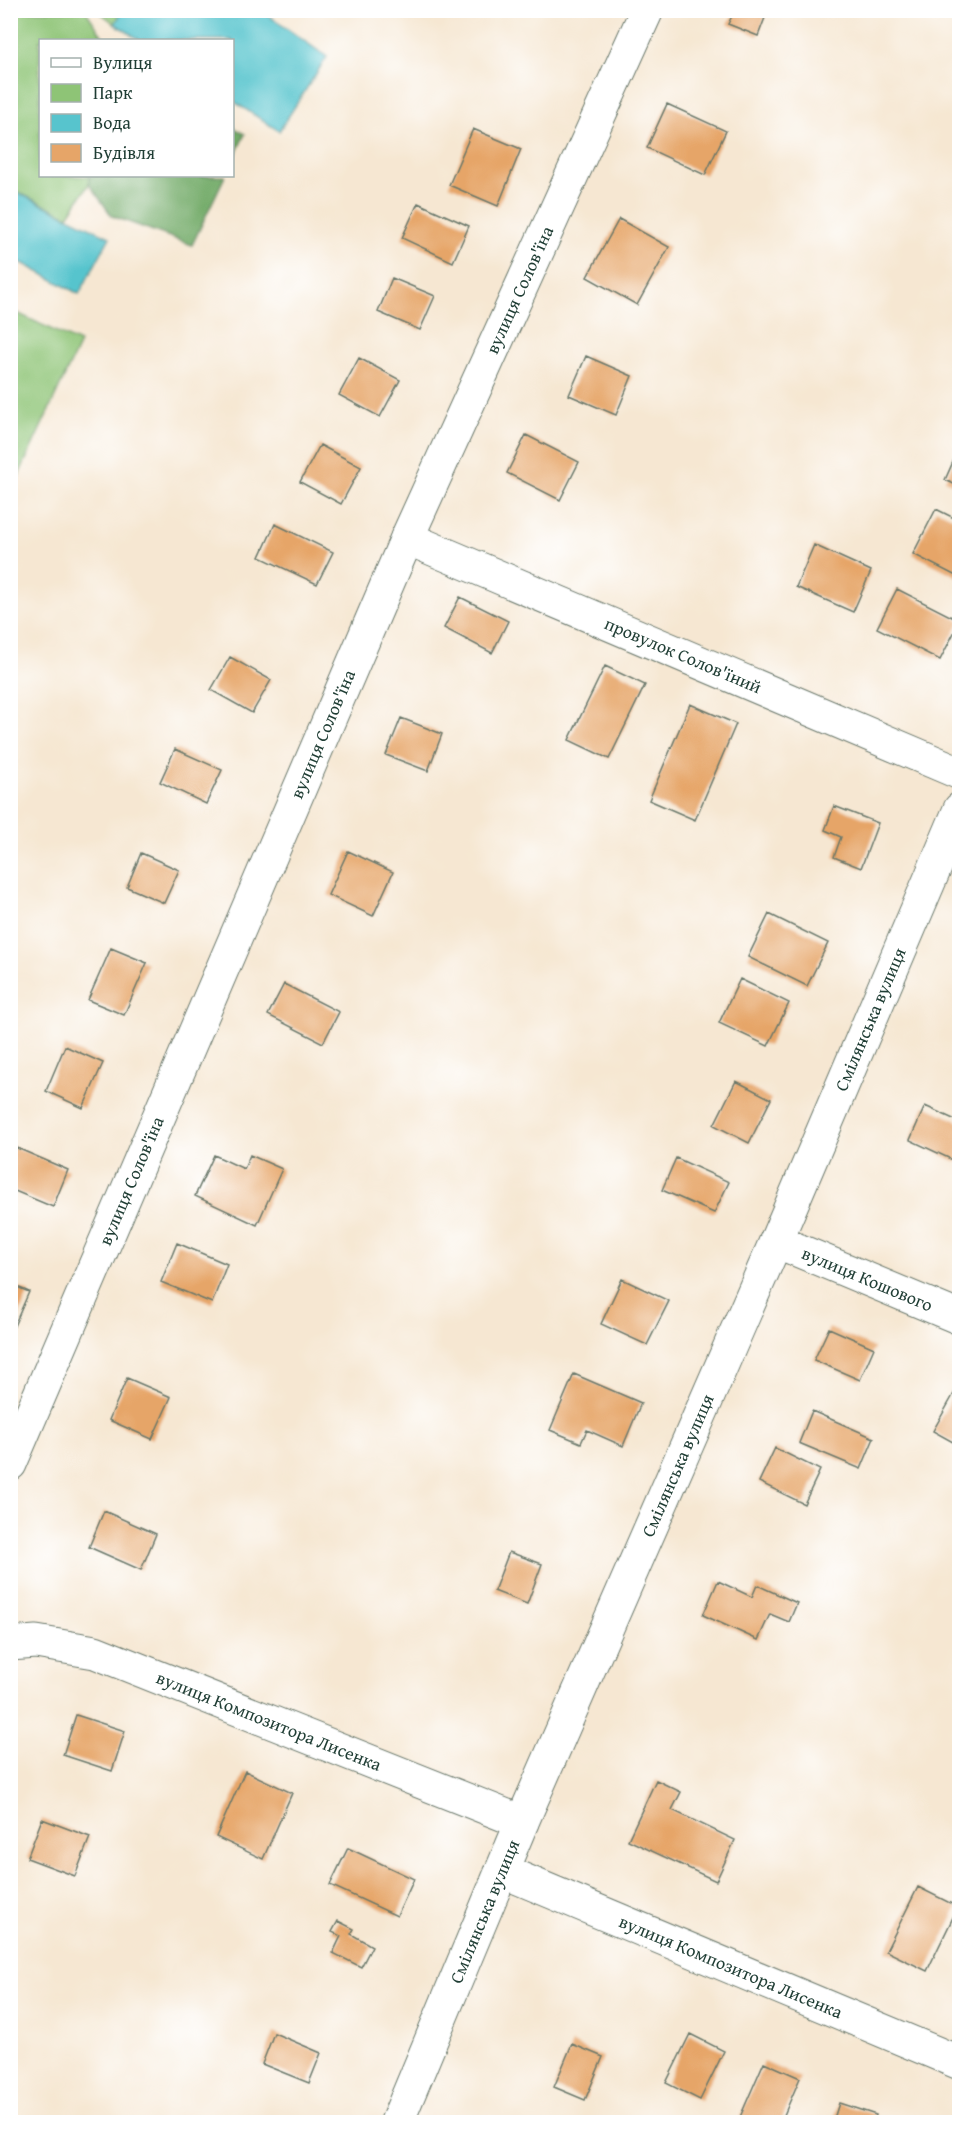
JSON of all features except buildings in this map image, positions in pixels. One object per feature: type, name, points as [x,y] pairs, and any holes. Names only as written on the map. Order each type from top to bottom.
[{"type":"street","name":"вулиця Солов'їна","points":[[10,1464],[407,538],[647,10]]},
{"type":"street","name":"провулок Солов'їний","points":[[407,538],[960,773]]},
{"type":"street","name":"Смілянська вулиця","points":[[397,2122],[522,1822],[776,1241],[960,809]]},
{"type":"street","name":"вулиця Кошового","points":[[776,1241],[960,1318]]},
{"type":"street","name":"вулиця Композитора Лисенка","points":[[10,1644],[36,1642],[95,1652],[522,1822]]},
{"type":"street","name":"вулиця Композитора Лисенка","points":[[502,1871],[960,2063]]},
{"type":"green space","points":[[10,11],[86,11],[104,39],[39,39],[39,177],[89,177],[89,184],[68,216],[11,189]]},
{"type":"green space","points":[[98,11],[123,11],[115,24]]},
{"type":"green space","points":[[234,128],[245,134],[234,158]]},
{"type":"green space","points":[[89,177],[225,177],[192,245],[112,216],[89,184]]},
{"type":"green space","points":[[11,310],[80,343],[11,492]]},
{"type":"water","points":[[123,10],[262,11],[327,57],[279,131],[234,102],[234,39],[138,39],[115,24]]},
{"type":"water","points":[[10,189],[110,237],[79,294],[11,257]]}]
